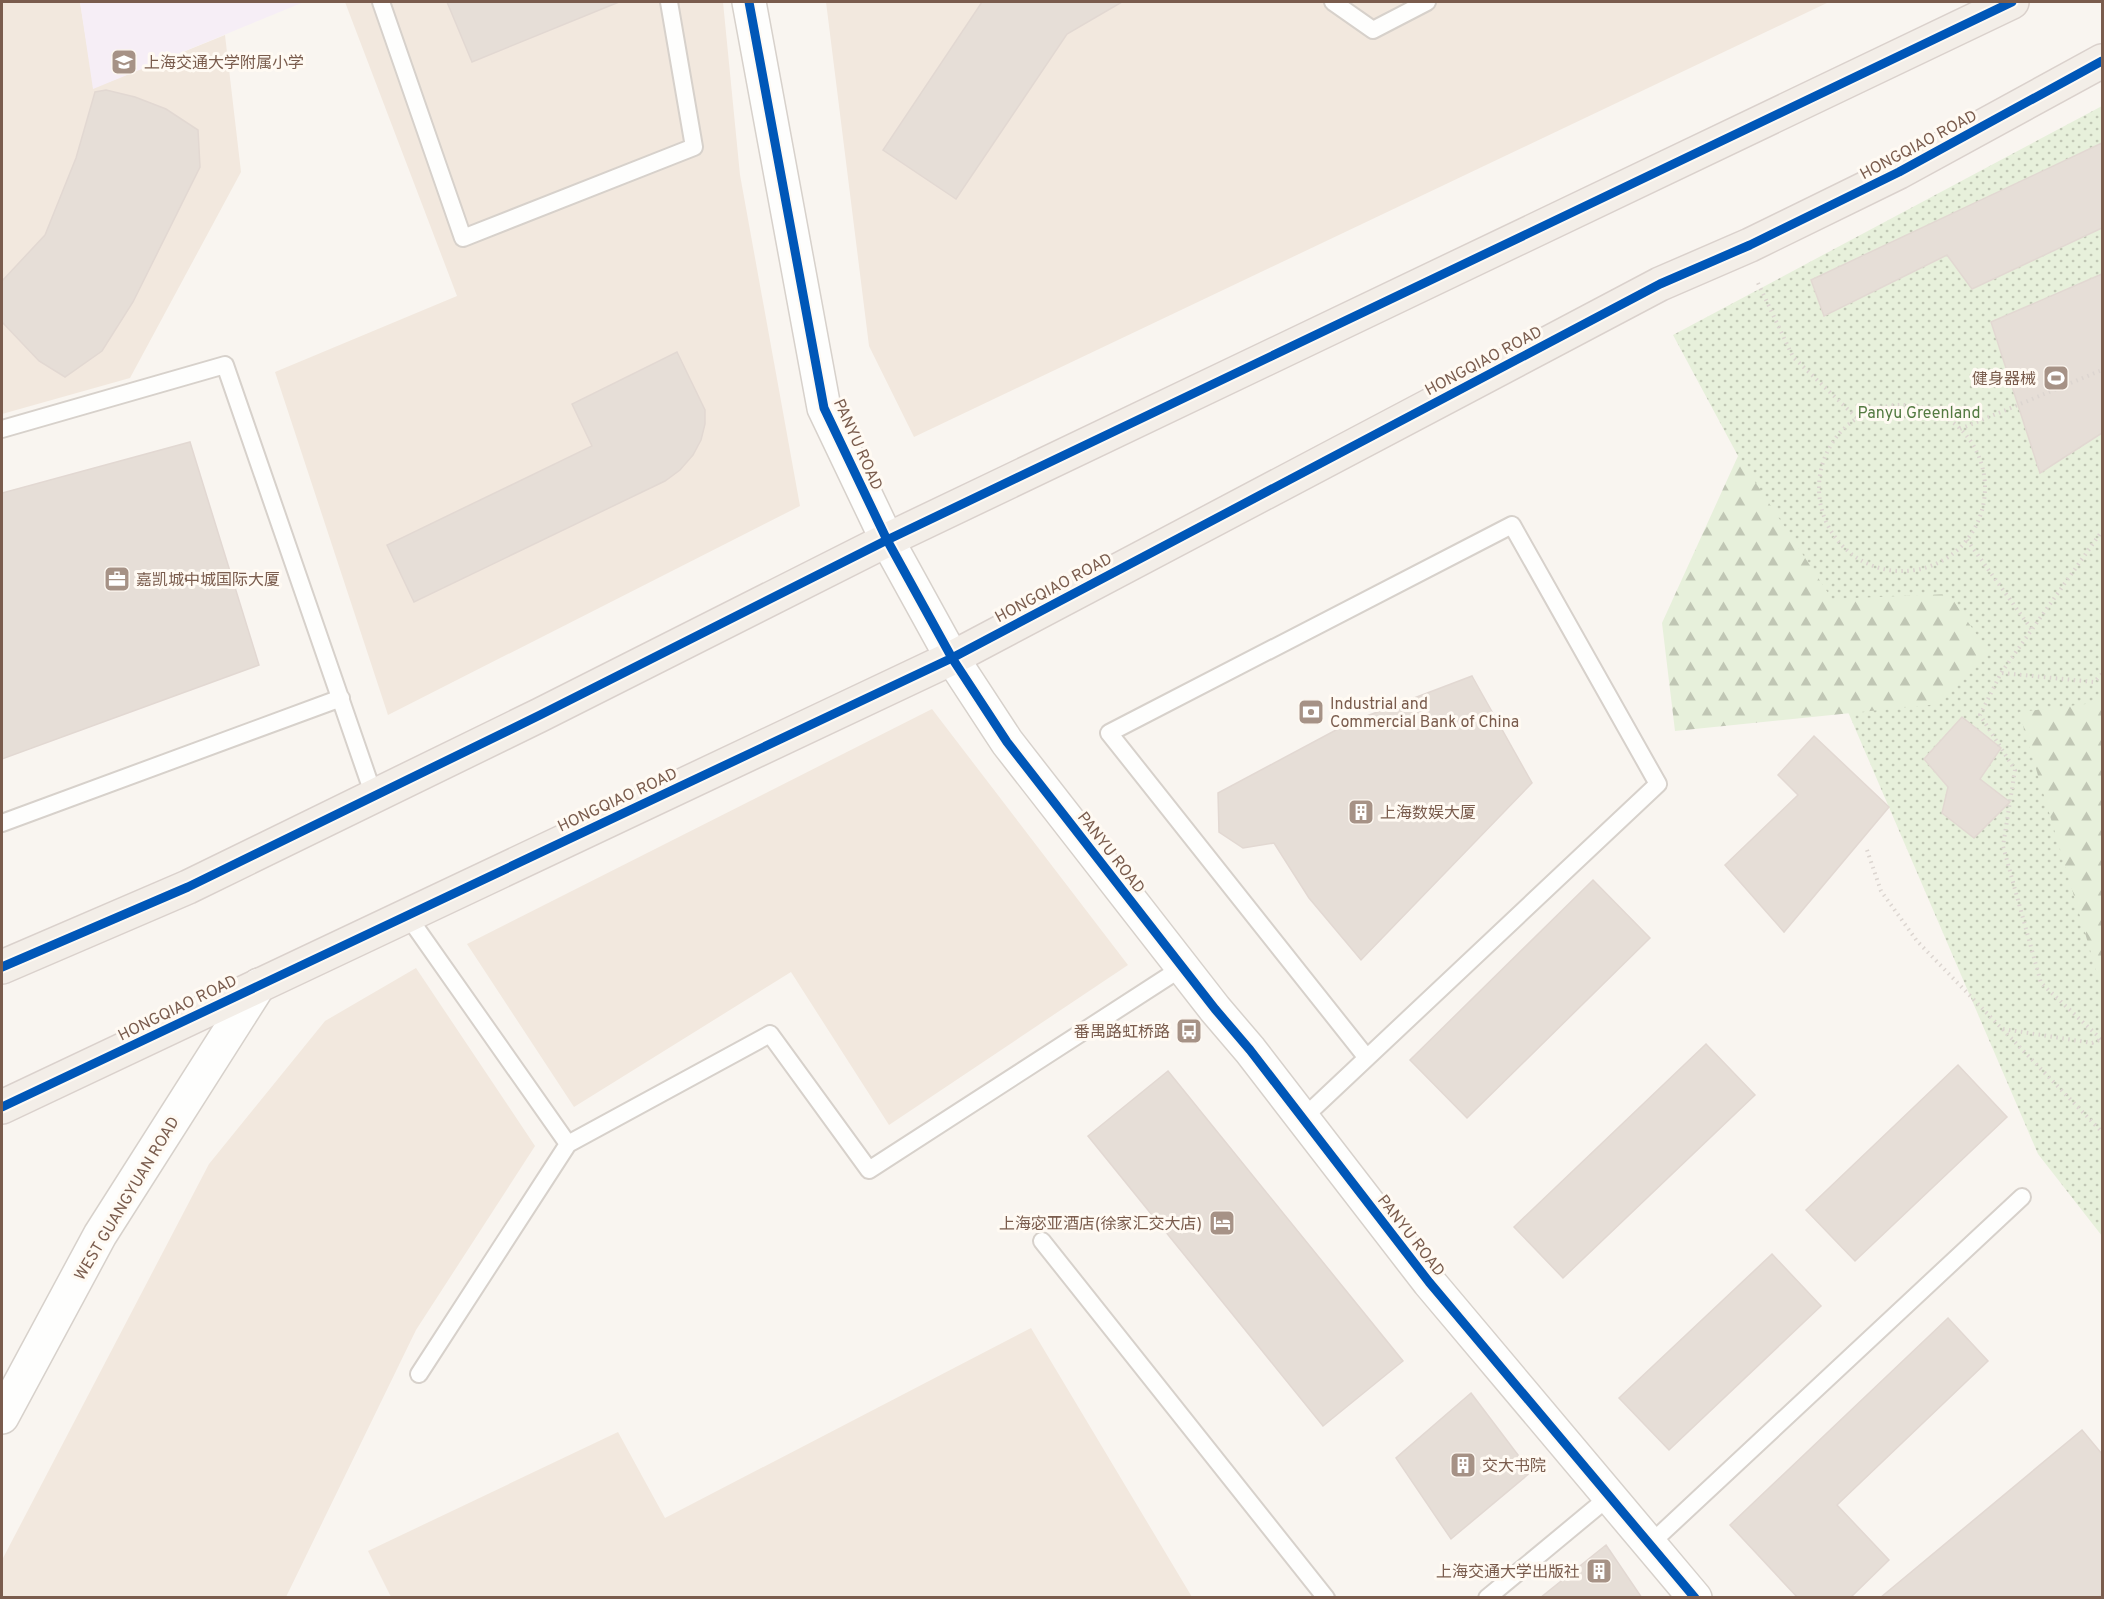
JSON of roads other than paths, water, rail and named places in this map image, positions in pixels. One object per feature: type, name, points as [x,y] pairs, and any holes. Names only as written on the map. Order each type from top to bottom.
[{"type":"main road","points":[[2,967],[188,887],[540,715],[887,540],[2012,2]]},
{"type":"main road","name":"HONGQIAO ROAD","points":[[2,1107],[952,658],[1660,284],[1750,245],[1899,172],[2103,61]]},
{"type":"street","name":"PANYU ROAD","points":[[749,2],[824,408],[887,540],[952,658],[1007,742],[1430,1282],[1694,1597]]},
{"type":"street","name":"WEST GUANGYUAN ROAD","points":[[2,1417],[100,1235],[259,985]]},
{"type":"lane","points":[[381,2],[463,238],[694,147],[669,2]]},
{"type":"lane","points":[[1333,2],[1373,30],[1427,2]]},
{"type":"lane","points":[[2,429],[225,365],[374,795]]},
{"type":"lane","points":[[1302,1119],[1658,784],[1512,525],[1109,734],[1366,1058]]},
{"type":"lane","points":[[2,823],[340,698]]},
{"type":"lane","points":[[407,915],[568,1144]]},
{"type":"lane","points":[[419,1374],[568,1144],[770,1034],[870,1170],[1183,967]]},
{"type":"lane","points":[[1650,1544],[2022,1197]]},
{"type":"lane","points":[[1042,1241],[1326,1598]]},
{"type":"lane","points":[[1487,1598],[1610,1496]]},
{"type":"place","name":"上海交通大学附属小学","points":[[124,62]]},
{"type":"place","name":"健身器械","points":[[2056,378]]},
{"type":"place","name":"嘉凯城·中城国际大厦","points":[[117,579]]},
{"type":"place","name":"Industrial and Commercial Bank of China","points":[[1311,712]]},
{"type":"place","name":"上海数娱大厦","points":[[1361,812]]},
{"type":"place","name":"番禺路虹桥路","points":[[1189,1031]]},
{"type":"place","name":"上海宓亚酒店(徐家汇交大店)","points":[[1222,1223]]},
{"type":"place","name":"交大书院","points":[[1463,1465]]},
{"type":"place","name":"上海交通大学出版社","points":[[1599,1571]]},
{"type":"park label","name":"Panyu Greenland","points":[[1919,412]]}]
